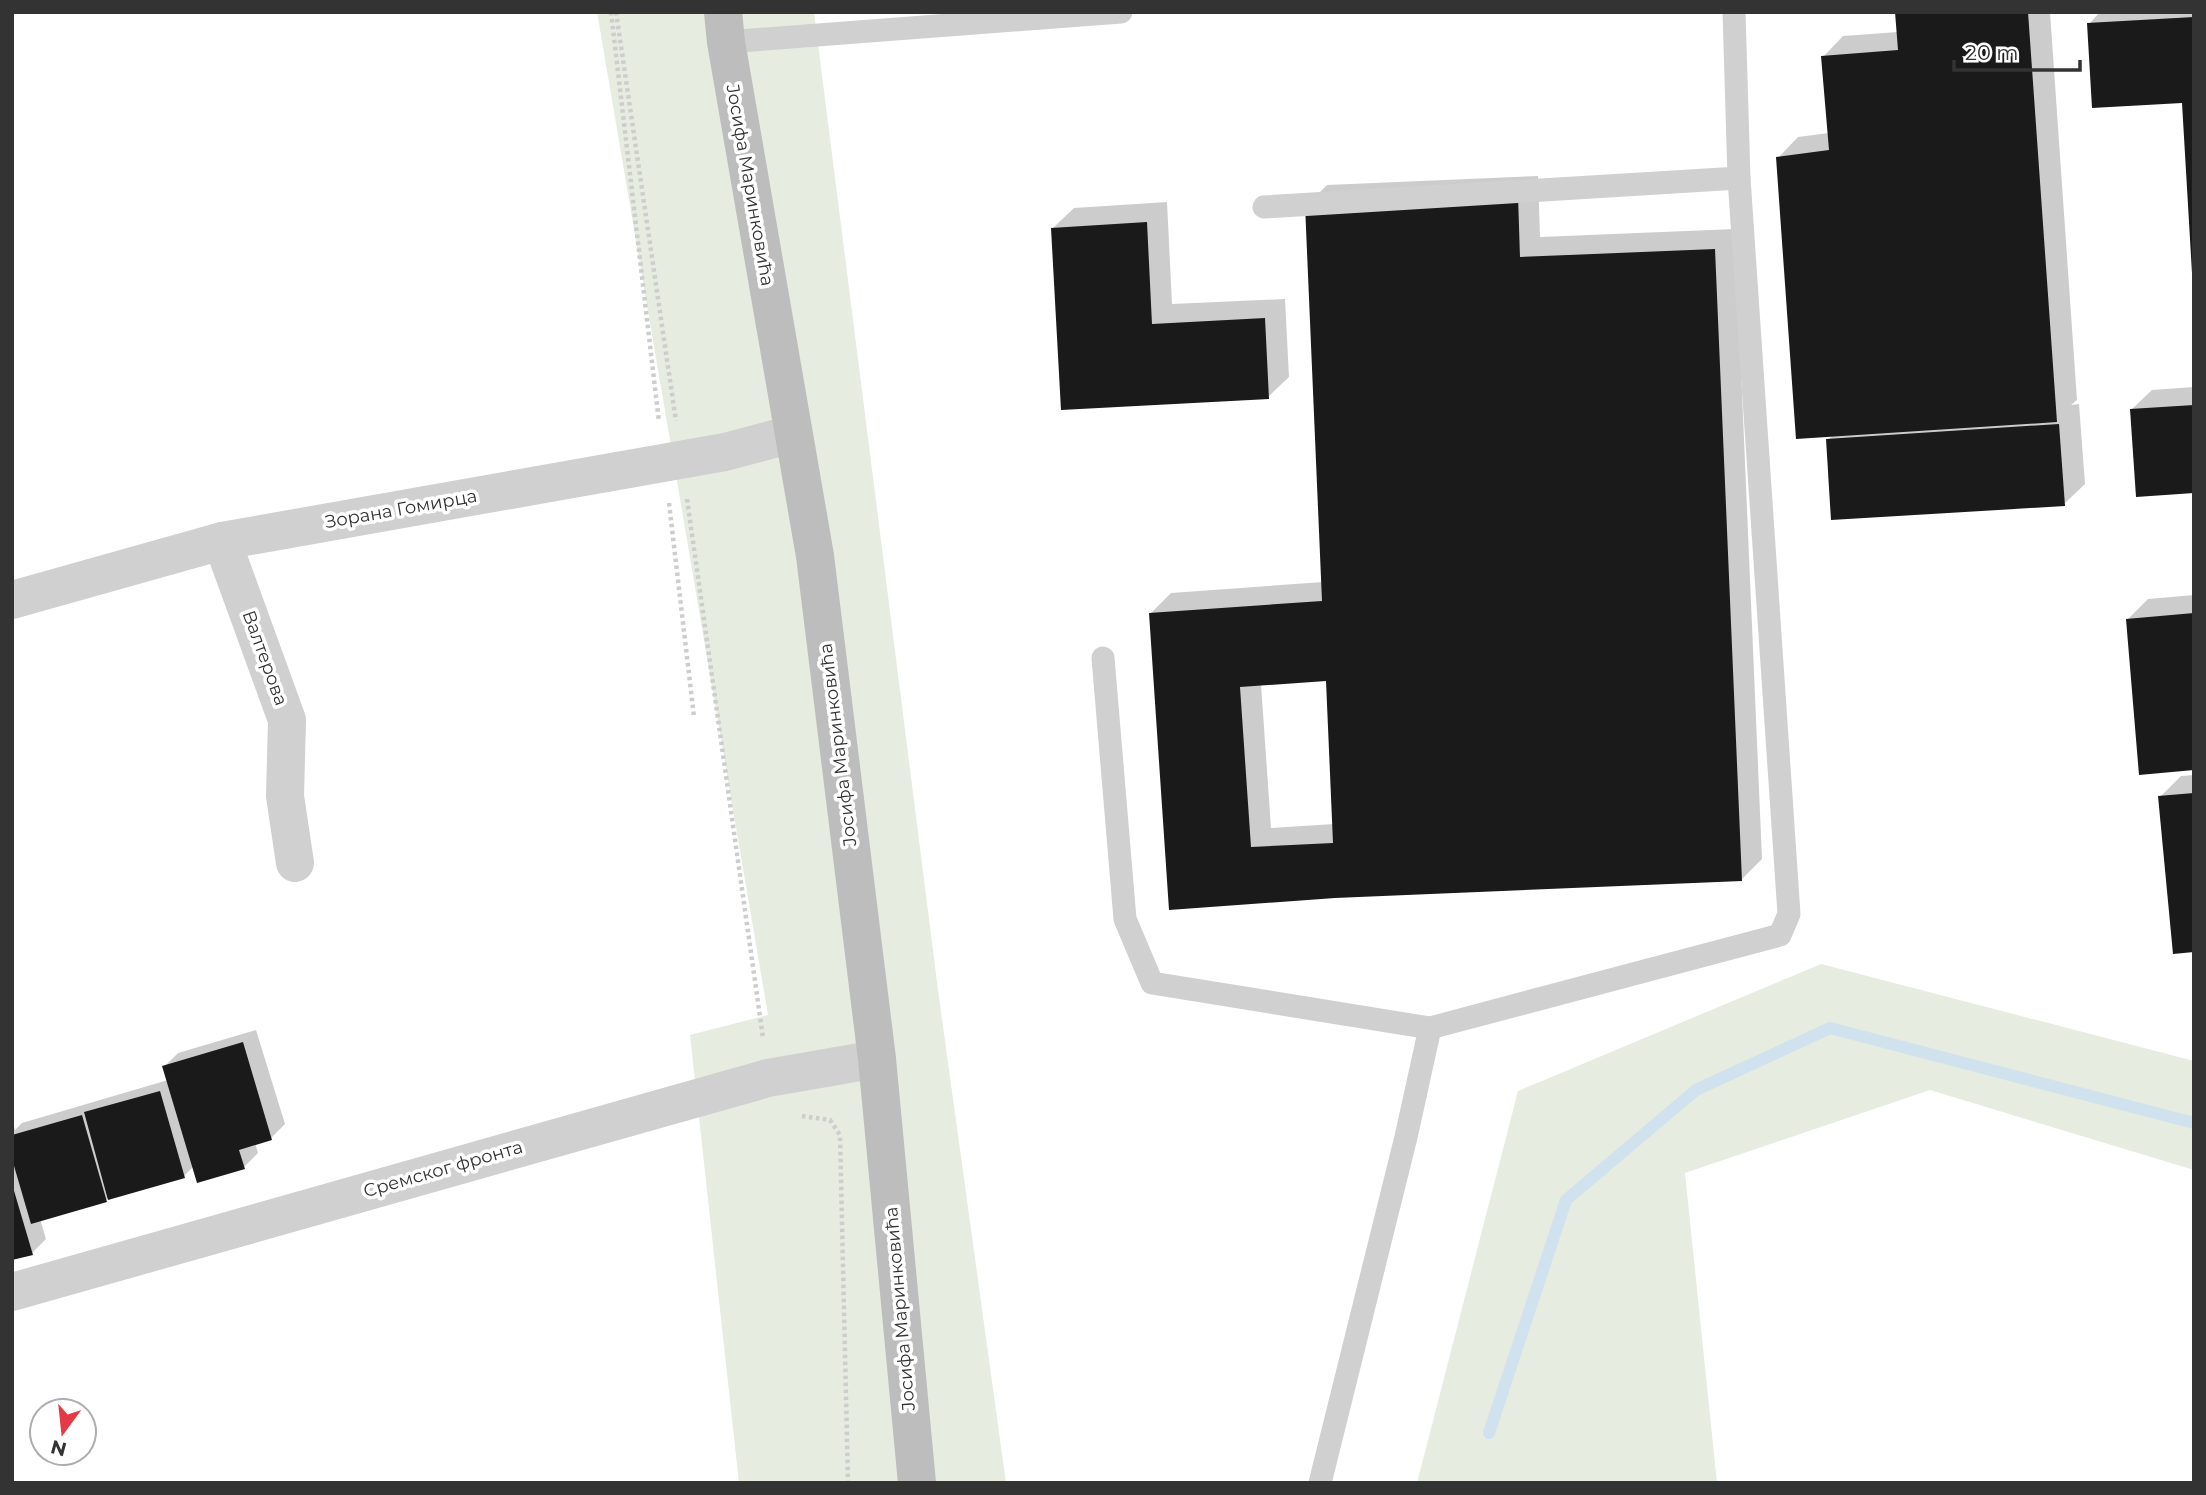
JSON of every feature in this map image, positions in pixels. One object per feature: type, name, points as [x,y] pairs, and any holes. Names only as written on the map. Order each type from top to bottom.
[{"type":"street","name":"Јосифа Маринковића","points":[[724,27],[815,556],[877,1059],[917,1483]]},
{"type":"street","name":"Зорана Гомирца","points":[[12,600],[222,541],[725,452],[793,434]]},
{"type":"street","name":"Валтерова","points":[[222,541],[287,720],[285,796],[295,863]]},
{"type":"street","name":"Сремског фронта","points":[[12,1292],[768,1078],[877,1059]]},
{"type":"lane","points":[[724,27],[1121,12]]},
{"type":"lane","points":[[1102,658],[1125,919],[1152,983],[1430,1028],[1780,935],[1789,914],[1739,178],[1734,12]]},
{"type":"lane","points":[[1264,207],[1739,178]]},
{"type":"lane","points":[[1320,1483],[1406,1137],[1430,1028]]},
{"type":"path","points":[[614,12],[673,461],[773,1107],[786,1119],[804,1116],[830,1120],[839,1135],[848,1483]]},
{"type":"path","points":[[614,12],[673,461],[694,717]]},
{"type":"shaded area","points":[[597,12],[814,12],[938,990],[1006,1483],[739,1483],[690,1035],[768,1015]]},
{"type":"shaded area","points":[[1821,964],[2194,1061],[2194,1170],[1930,1090],[1685,1173],[1717,1483],[1417,1483],[1518,1091]]},
{"type":"building","points":[[1895,12],[2028,12],[2057,422],[1796,439],[1776,157],[1829,150],[1821,56],[1898,50]]},
{"type":"building","points":[[2194,17],[2192,273],[2182,103],[2092,108],[2087,23]]},
{"type":"building","points":[[1518,196],[1520,257],[1715,249],[1742,881],[1335,898],[1169,910],[1149,613],[1322,601],[1305,205]],"holes":[[[1326,681],[1333,843],[1251,847],[1240,687]]]},
{"type":"building","points":[[1147,222],[1152,324],[1265,318],[1269,399],[1061,410],[1051,228]]},
{"type":"building","points":[[2194,405],[2194,493],[2136,497],[2130,409]]},
{"type":"building","points":[[2059,424],[2065,506],[1831,520],[1826,439]]},
{"type":"building","points":[[2194,613],[2194,770],[2139,775],[2126,619]]},
{"type":"building","points":[[2194,793],[2194,952],[2173,954],[2158,796]]},
{"type":"building","points":[[243,1042],[272,1140],[239,1150],[245,1169],[197,1183],[162,1066]]},
{"type":"building","points":[[160,1091],[185,1178],[108,1200],[84,1112]]},
{"type":"building","points":[[82,1115],[107,1202],[31,1224],[12,1159],[12,1135]]},
{"type":"building","points":[[12,1184],[33,1255],[12,1260]]},
{"type":"waterway","points":[[1489,1433],[1566,1200],[1696,1090],[1830,1028],[2194,1123]]}]
